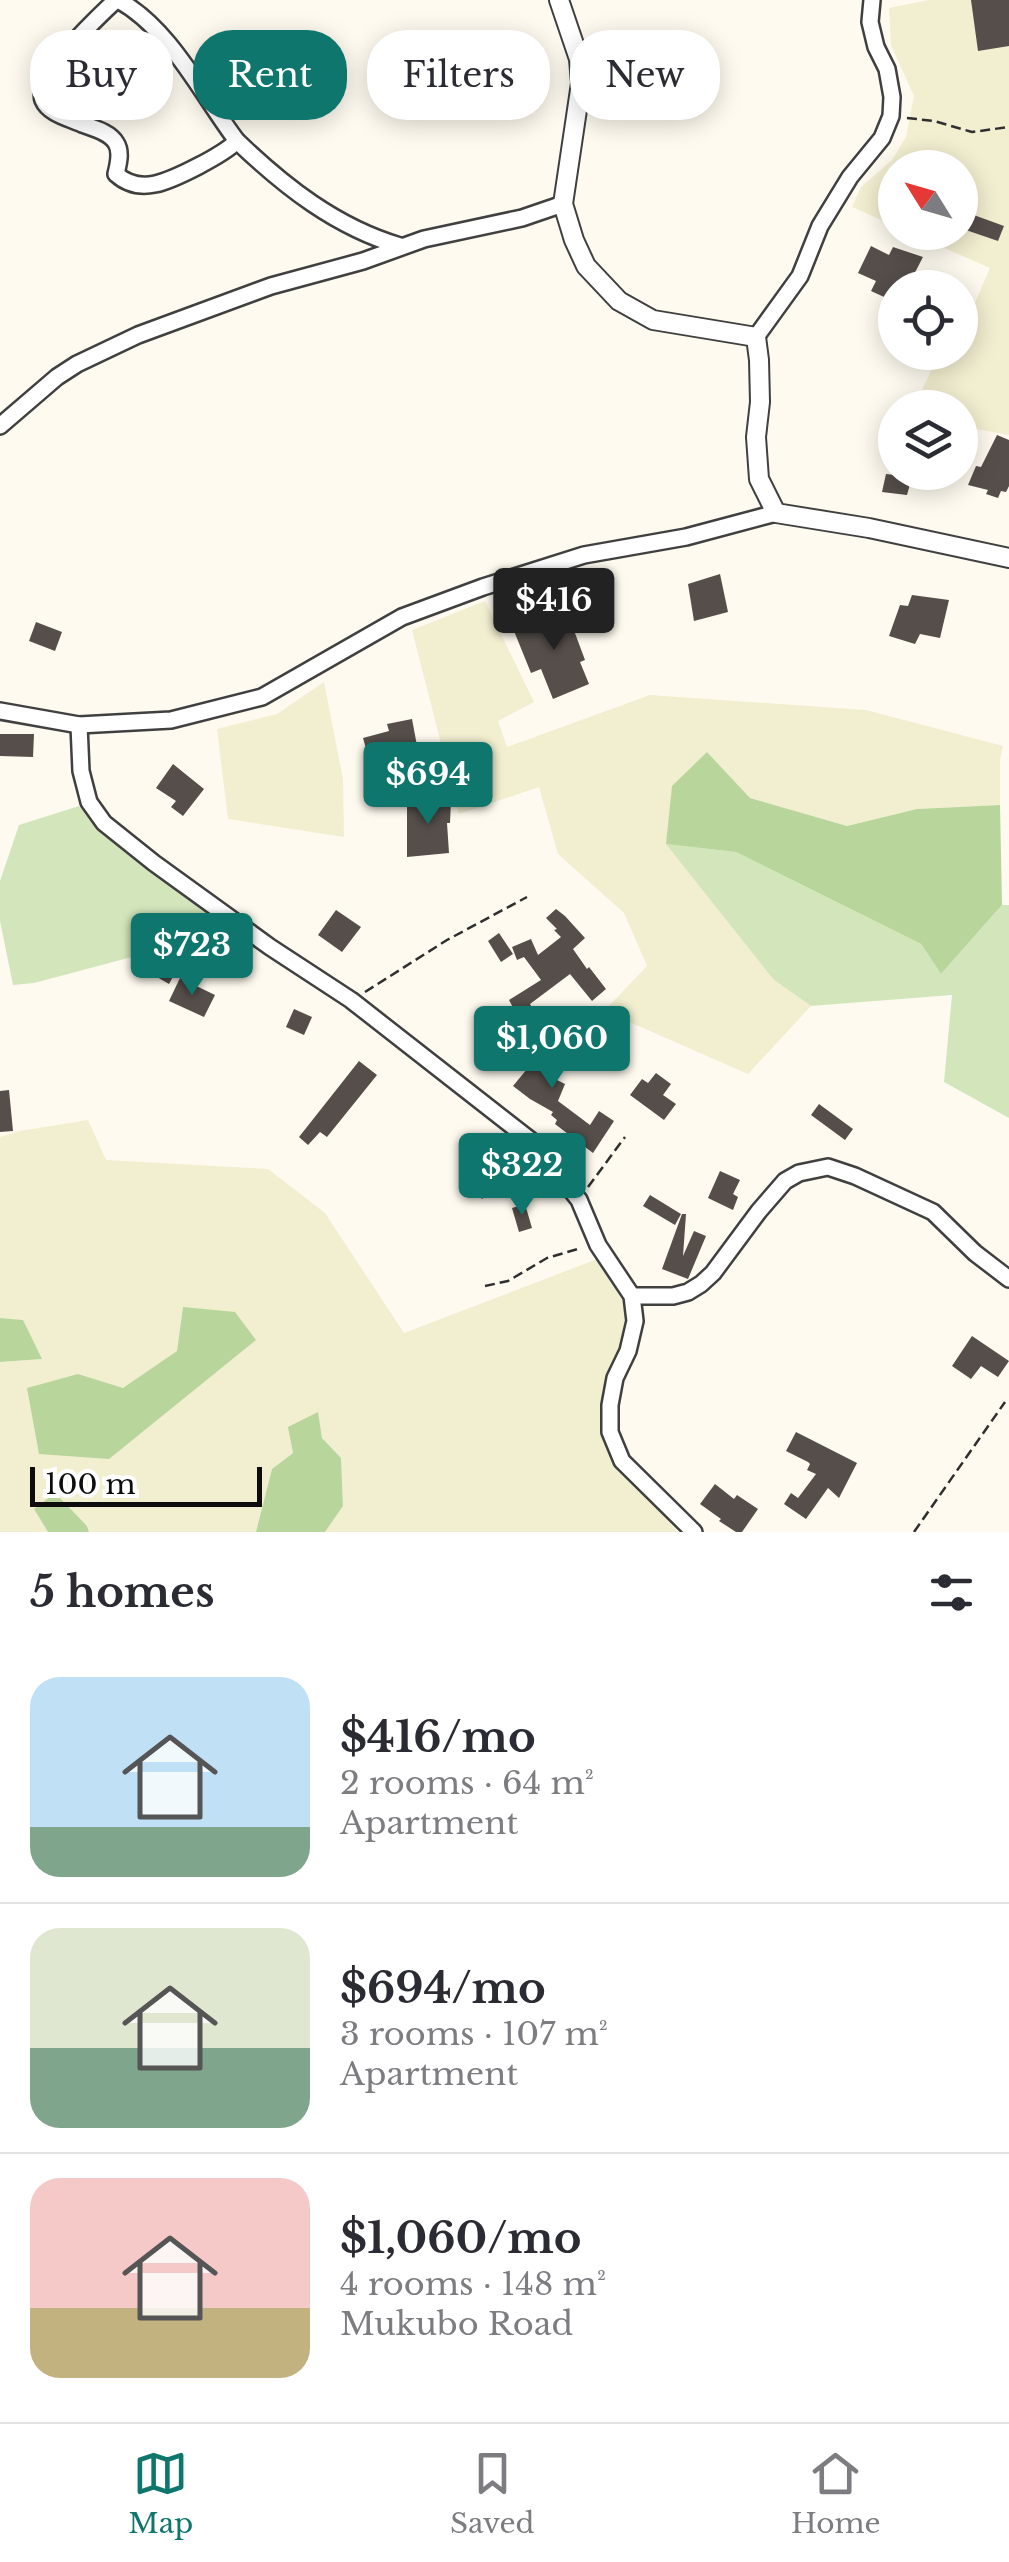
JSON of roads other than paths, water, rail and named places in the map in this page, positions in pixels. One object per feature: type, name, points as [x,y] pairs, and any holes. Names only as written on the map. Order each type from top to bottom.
[{"type":"street","points":[[236,142],[218,155],[157,184],[130,184],[116,174],[116,142],[54,112],[44,104],[41,93],[45,80],[86,29],[117,0],[136,9],[158,32],[236,142],[324,214],[370,237],[400,246]]},
{"type":"street","points":[[559,0],[579,59],[581,84],[562,204],[586,266],[619,301],[653,320],[756,338]]},
{"type":"street","points":[[776,513],[759,479],[756,338],[800,276],[820,226],[850,177],[882,138],[891,116],[887,69],[870,22],[872,0]]},
{"type":"street","points":[[0,426],[56,377],[138,334],[272,286],[363,262],[400,246],[522,218],[562,204]]},
{"type":"street","points":[[0,712],[79,726],[171,720],[262,697],[402,617],[483,587],[584,555],[686,537],[776,513],[1009,558]]},
{"type":"street","points":[[79,726],[81,770],[89,802],[104,823],[270,947],[350,1000],[534,1143],[579,1200],[598,1244],[632,1296],[635,1321],[628,1351],[615,1378],[610,1432],[622,1462],[694,1532]]},
{"type":"street","points":[[632,1296],[673,1296],[701,1284],[786,1181],[799,1173],[828,1166],[934,1212],[975,1253],[1009,1279]]}]
